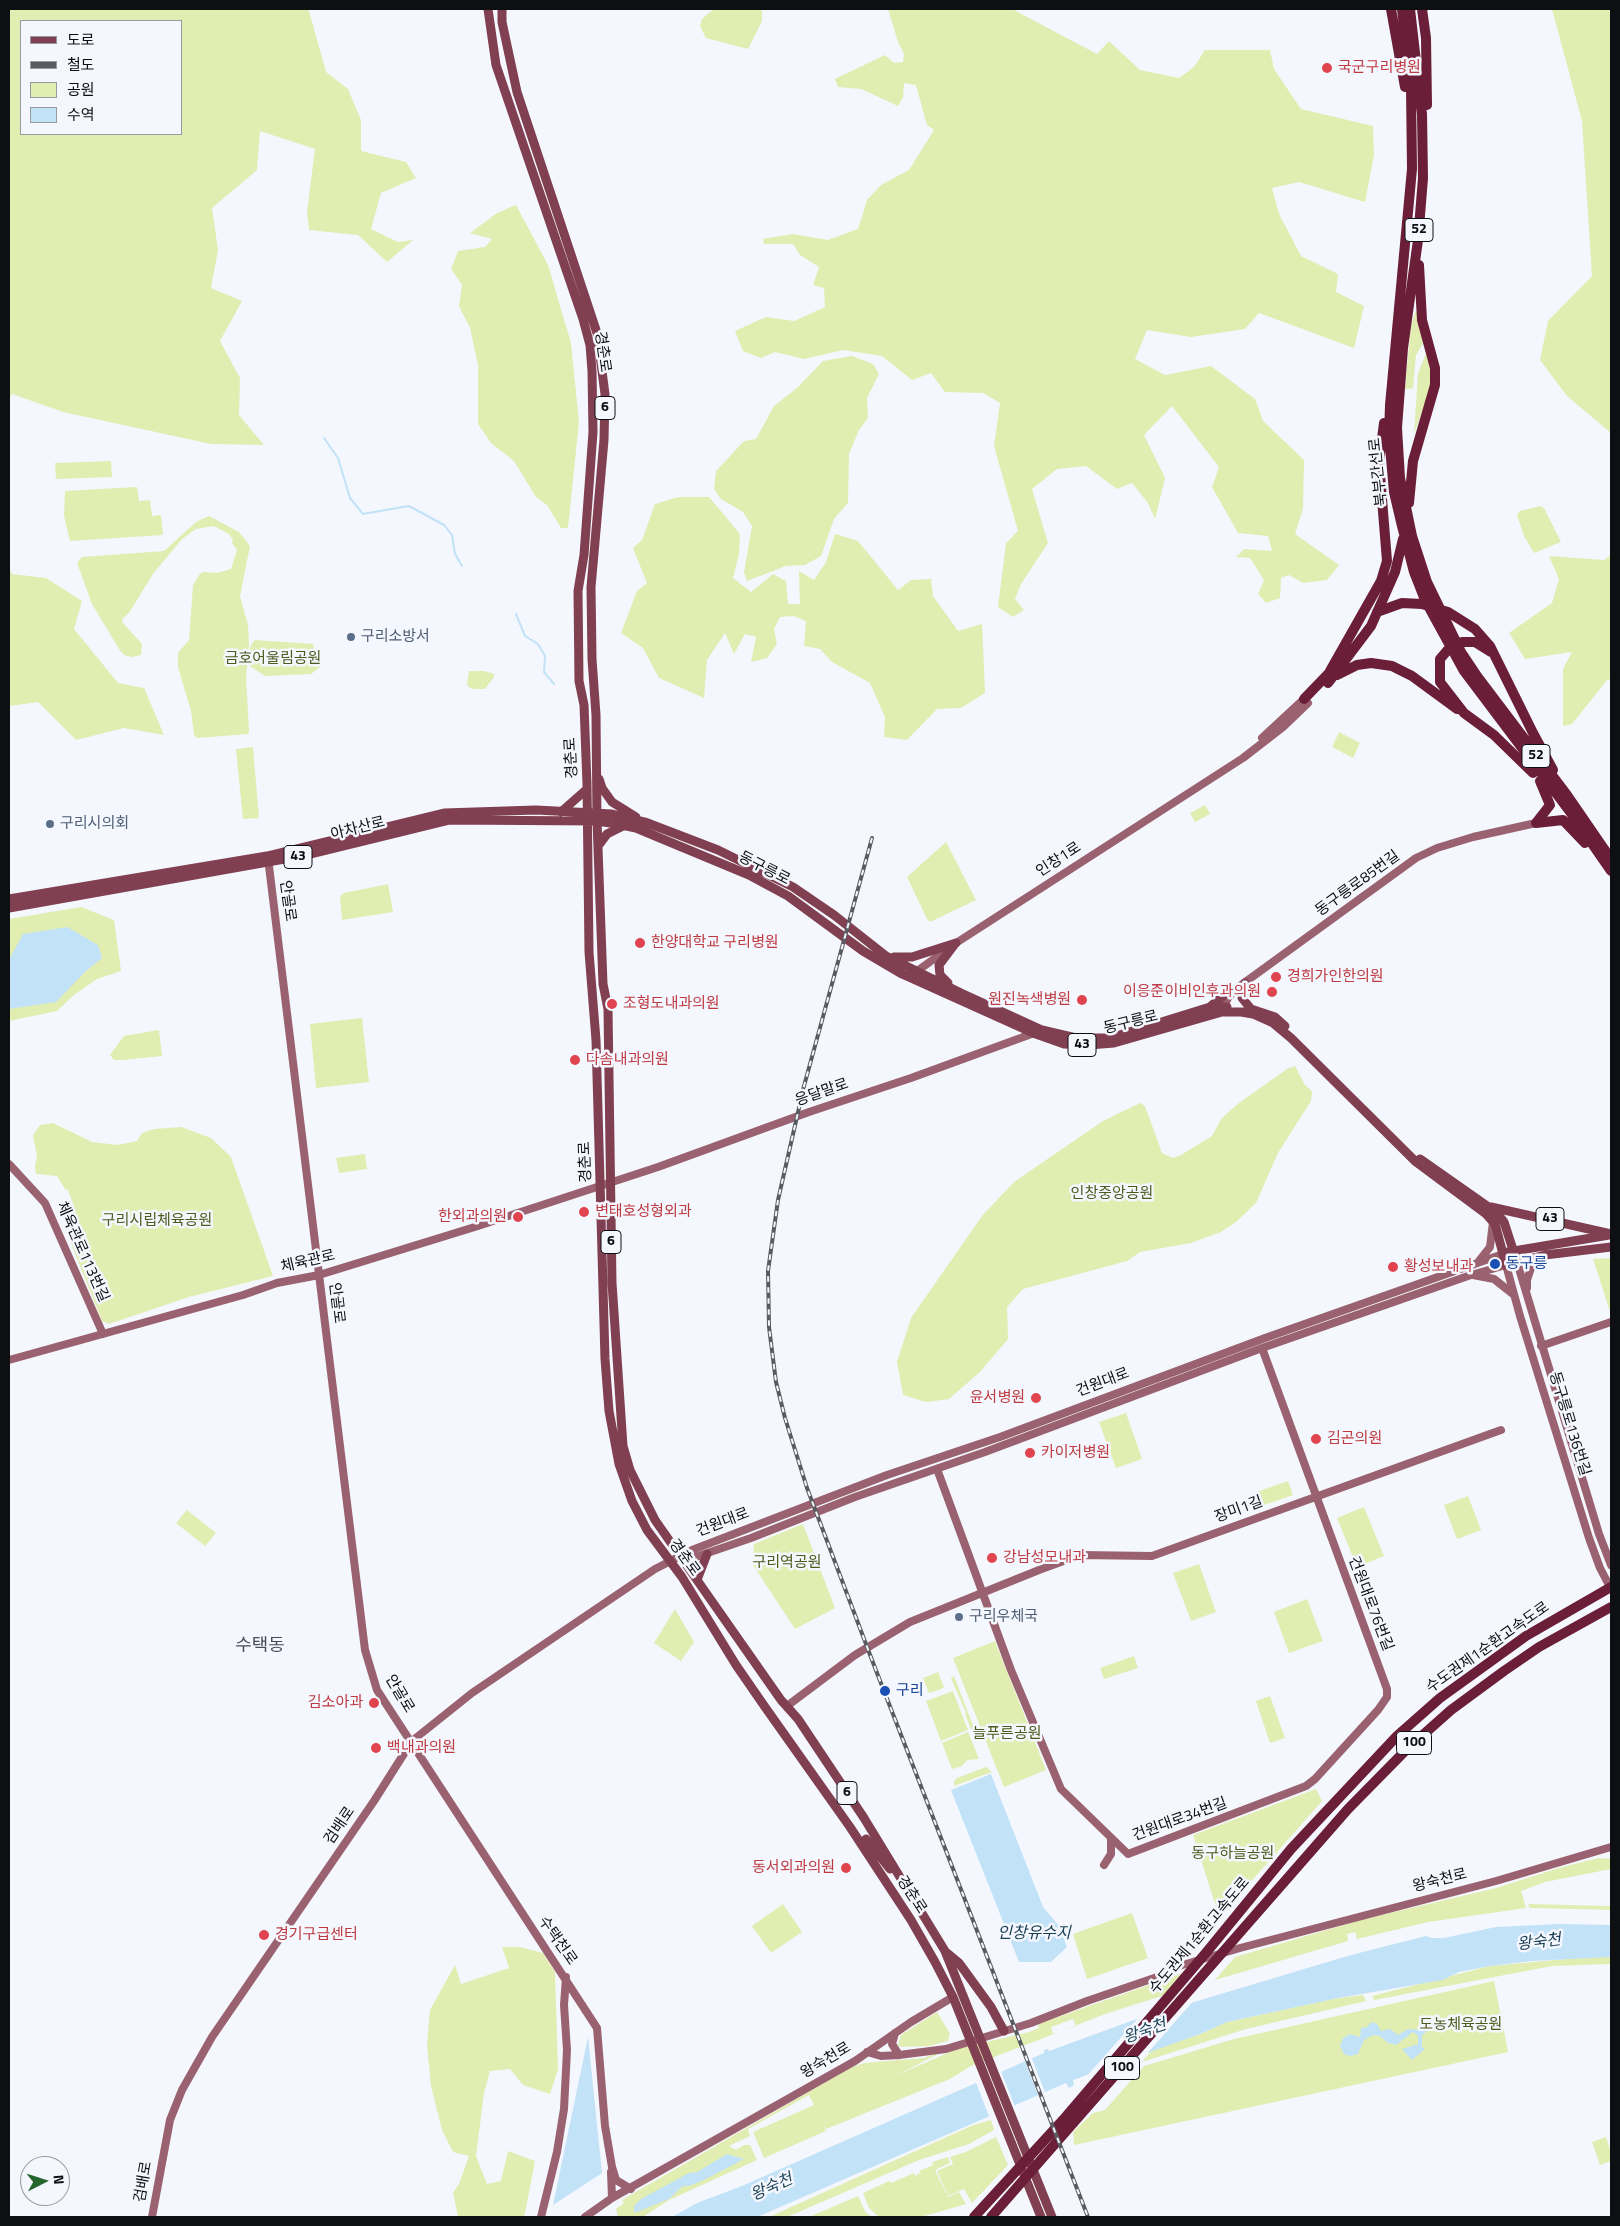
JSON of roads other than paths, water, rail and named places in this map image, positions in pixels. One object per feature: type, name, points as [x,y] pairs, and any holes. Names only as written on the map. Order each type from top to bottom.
[{"type":"highway","points":[[1391,9],[1413,139]]},
{"type":"highway","name":"북부간선로","points":[[1402,9],[1408,52],[1413,139],[1410,202],[1396,328],[1390,405],[1391,468],[1397,506],[1414,572],[1438,628],[1464,671],[1568,809],[1611,872]]},
{"type":"highway","name":"북부간선로","points":[[1410,9],[1422,114],[1423,151],[1418,240],[1402,358],[1398,407],[1398,450],[1400,478],[1412,536],[1427,582],[1461,652],[1567,795],[1611,859]]},
{"type":"highway","points":[[1422,9],[1427,71],[1427,123],[1423,151]]},
{"type":"highway","points":[[1306,701],[1363,638],[1378,610],[1399,557],[1407,521],[1412,461],[1434,385],[1435,368],[1422,320],[1418,240]]},
{"type":"highway","points":[[1329,677],[1380,581],[1387,561],[1379,462],[1396,328]]},
{"type":"highway","points":[[1329,677],[1364,624],[1386,607],[1402,603],[1417,603],[1448,612],[1465,621],[1480,633],[1496,655],[1533,733],[1567,795]]},
{"type":"highway","points":[[1464,713],[1440,682],[1438,665],[1442,654],[1452,644],[1466,641],[1480,644],[1496,655]]},
{"type":"highway","points":[[1329,677],[1357,665],[1371,662],[1392,666],[1406,673],[1494,735],[1540,780],[1589,848]]},
{"type":"highway","points":[[1536,823],[1550,805],[1540,780]]},
{"type":"highway","points":[[1536,823],[1563,820],[1611,872]]},
{"type":"highway","name":"수도권제1순환고속도로","points":[[974,2217],[1063,2120],[1291,1849],[1398,1736],[1440,1698],[1526,1636],[1600,1592],[1611,1588]]},
{"type":"highway","name":"수도권제1순환고속도로","points":[[991,2217],[1348,1809],[1406,1750],[1451,1710],[1539,1647],[1610,1607]]},
{"type":"main road","name":"경춘로","points":[[488,9],[496,65],[590,345],[593,432],[584,555],[578,591],[579,680],[584,705],[589,952],[596,1040],[604,1359],[619,1464],[632,1501],[647,1530],[682,1577],[740,1672],[821,1785],[911,1920],[952,1997],[1041,2217]]},
{"type":"main road","name":"경춘로","points":[[502,9],[502,22],[518,92],[591,312],[602,364],[606,419],[591,587],[603,984],[608,1009],[612,1284],[623,1446],[630,1470],[642,1497],[660,1528],[798,1719],[864,1818],[945,1951],[1052,2217]]},
{"type":"main road","points":[[598,773],[602,788],[612,802],[644,822]]},
{"type":"main road","points":[[561,812],[587,789]]},
{"type":"main road","name":"아차산로","points":[[9,899],[268,860],[444,813],[561,812],[587,817]]},
{"type":"main road","name":"동구릉로","points":[[597,817],[612,814],[644,822],[718,850],[793,887],[834,915],[886,956],[1042,1030],[1076,1038],[1110,1038],[1210,1007],[1241,1012],[1273,1023],[1291,1038],[1416,1162],[1493,1222]]},
{"type":"main road","name":"아차산로","points":[[9,908],[268,860],[450,820],[597,817]]},
{"type":"main road","name":"동구릉로","points":[[597,817],[664,839],[749,874],[788,896],[863,951],[909,978],[1033,1034],[1069,1045],[1103,1045],[1132,1038],[1222,1009],[1251,1008],[1275,1017],[1338,1077],[1404,1146],[1488,1206],[1504,1222],[1514,1251],[1611,1234]]},
{"type":"main road","points":[[598,846],[607,834],[625,826]]},
{"type":"main road","points":[[886,956],[912,957],[956,943]]},
{"type":"main road","points":[[956,943],[941,961],[939,971],[943,979],[961,993]]},
{"type":"main road","points":[[1210,1007],[1225,994],[1241,985],[1242,998],[1251,1008]]},
{"type":"main road","name":"동구릉로","points":[[1488,1206],[1611,1234]]},
{"type":"main road","points":[[1493,1222],[1506,1265]]},
{"type":"main road","name":"43","points":[[1506,1265],[1545,1255],[1611,1247]]},
{"type":"main road","name":"건원대로","points":[[1503,1254],[1514,1251]]},
{"type":"main road","name":"동구릉로136번길","points":[[1514,1251],[1517,1262]]},
{"type":"main road","points":[[697,1580],[706,1554]]},
{"type":"main road","name":"경춘로","points":[[866,1839],[907,1890]]},
{"type":"main road","points":[[945,1951],[960,1963],[991,2007],[1004,2030]]},
{"type":"street","name":"인창1로","points":[[909,978],[956,943],[1265,742],[1306,701]]},
{"type":"street","name":"동구릉로85번길","points":[[1222,1009],[1241,985],[1416,858],[1437,848],[1473,837],[1536,823]]},
{"type":"street","name":"안골로","points":[[268,860],[365,1650],[377,1690],[412,1740]]},
{"type":"street","name":"응달말로","points":[[611,1183],[1042,1030]]},
{"type":"street","name":"체육관로113번길","points":[[9,1164],[45,1203],[103,1334]]},
{"type":"street","name":"체육관로","points":[[9,1360],[243,1295],[277,1283],[319,1275],[611,1183]]},
{"type":"street","points":[[1475,1264],[1483,1258],[1490,1246],[1493,1222]]},
{"type":"street","name":"건원대로","points":[[682,1557],[692,1550],[734,1533],[887,1475],[1000,1437],[1250,1343],[1503,1254]]},
{"type":"street","points":[[1529,1308],[1526,1280],[1532,1265],[1545,1255]]},
{"type":"street","name":"동구릉로136번길","points":[[1517,1262],[1529,1308],[1599,1534],[1611,1565]]},
{"type":"street","name":"건원대로","points":[[682,1557],[696,1557],[706,1554],[908,1477],[937,1469],[1085,1413],[1177,1382],[1262,1348],[1471,1275],[1506,1265]]},
{"type":"street","name":"동구릉로136번길","points":[[1506,1265],[1513,1294],[1589,1538],[1600,1568],[1611,1588]]},
{"type":"street","points":[[1471,1275],[1494,1279],[1513,1294]]},
{"type":"street","points":[[1541,1346],[1611,1322]]},
{"type":"street","name":"건원대로76번길","points":[[1247,1809],[1306,1786],[1315,1780],[1378,1710],[1387,1697],[1387,1689],[1262,1348]]},
{"type":"street","name":"장미1길","points":[[983,1592],[1080,1555],[1152,1556],[1501,1430]]},
{"type":"street","name":"건원대로34번길","points":[[937,1469],[1011,1670],[1061,1789],[1128,1854],[1247,1809]]},
{"type":"street","name":"검배로","points":[[152,2217],[170,2120],[182,2090],[232,2004],[269,1956],[374,1801],[412,1740],[472,1693],[524,1656],[655,1569],[682,1557]]},
{"type":"street","points":[[787,1706],[855,1655],[884,1637],[910,1622],[983,1592]]},
{"type":"street","name":"수택천로","points":[[412,1740],[475,1842],[566,1977],[564,2001],[567,2050],[564,2109],[557,2152],[541,2217]]},
{"type":"street","points":[[1104,1865],[1111,1854],[1111,1838]]},
{"type":"street","name":"왕숙천로","points":[[585,2217],[612,2198],[855,2061],[867,2052],[881,2056],[946,2049],[1031,2023],[1087,2000],[1161,1975],[1179,1966],[1496,1881],[1611,1847]]},
{"type":"street","points":[[566,1977],[597,2028],[605,2126],[612,2167],[616,2180],[631,2188]]},
{"type":"street","points":[[564,2001],[571,1996],[577,1995]]},
{"type":"street","points":[[867,2052],[895,2032],[952,1997]]},
{"type":"street","points":[[895,2032],[892,2044],[899,2055]]},
{"type":"street","points":[[855,2061],[881,2056]]},
{"type":"street","points":[[612,2167],[612,2198]]},
{"type":"water","points":[[67,927],[98,945],[102,958],[86,971],[56,1002],[9,1009],[9,960],[23,934]]},
{"type":"water","name":"인창유수지","points":[[991,1774],[1043,1907],[1059,1926],[1067,1947],[1051,1962],[1019,1962],[951,1790]]},
{"type":"water","name":"왕숙천","points":[[1559,1924],[1611,1925],[1611,1957],[1532,1961],[1490,1966],[1459,1972],[1443,1980],[1338,1998],[1227,2022],[1200,2034],[1073,2080],[1074,2085],[1069,2088],[1066,2083],[757,2217],[672,2217],[697,2203],[742,2186],[1044,2053],[1044,2050],[1048,2049],[1049,2051],[1134,2020],[1351,1955],[1426,1936],[1444,1938],[1496,1927]]},
{"type":"water","points":[[1372,2022],[1377,2024],[1381,2031],[1390,2029],[1398,2035],[1408,2029],[1418,2030],[1427,2022],[1432,2028],[1422,2035],[1422,2047],[1425,2049],[1412,2060],[1402,2049],[1418,2044],[1418,2036],[1413,2032],[1396,2045],[1388,2043],[1380,2036],[1373,2035],[1364,2040],[1358,2054],[1350,2056],[1344,2054],[1340,2046],[1343,2038],[1350,2034],[1360,2037],[1361,2028],[1367,2027]]},
{"type":"water","points":[[588,2037],[602,2173],[553,2205]]},
{"type":"water","points":[[727,2154],[744,2159],[704,2180],[689,2186],[683,2186],[669,2199],[634,2213],[634,2206],[641,2199],[689,2173],[697,2172]]},
{"type":"waterway","points":[[324,438],[338,458],[350,498],[363,514],[409,506],[444,525],[452,535],[455,554],[462,566]]},
{"type":"waterway","points":[[516,614],[525,636],[538,644],[545,656],[544,672],[554,684]]},
{"type":"railway","points":[[872,838],[804,1086],[778,1200],[768,1271],[769,1327],[776,1382],[807,1488],[1088,2217]]},
{"type":"place","name":"국군구리병원","points":[[1327,68]]},
{"type":"place","name":"구리소방서","points":[[351,637]]},
{"type":"place","name":"구리시의회","points":[[50,824]]},
{"type":"place","name":"한양대학교 구리병원","points":[[640,943]]},
{"type":"place","name":"경희가인한의원","points":[[1276,977]]},
{"type":"place","name":"이응준이비인후과의원","points":[[1272,992]]},
{"type":"place","name":"원진녹색병원","points":[[1082,1000]]},
{"type":"place","name":"조형도내과의원","points":[[612,1004]]},
{"type":"place","name":"다솜내과의원","points":[[575,1060]]},
{"type":"place","name":"변태호성형외과","points":[[584,1212]]},
{"type":"place","name":"한외과의원","points":[[518,1217]]},
{"type":"place","name":"동구릉","points":[[1495,1264]]},
{"type":"place","name":"황성보내과","points":[[1393,1267]]},
{"type":"place","name":"윤서병원","points":[[1036,1398]]},
{"type":"place","name":"김곤의원","points":[[1316,1439]]},
{"type":"place","name":"카이저병원","points":[[1030,1453]]},
{"type":"place","name":"강남성모내과","points":[[992,1558]]},
{"type":"place","name":"구리우체국","points":[[959,1617]]},
{"type":"place","name":"구리","points":[[885,1691]]},
{"type":"place","name":"김소아과","points":[[374,1703]]},
{"type":"place","name":"백내과의원","points":[[376,1748]]},
{"type":"place","name":"동서외과의원","points":[[846,1868]]},
{"type":"place","name":"경기구급센터","points":[[264,1935]]},
{"type":"district","name":"수택동","points":[[260,1647]]},
{"type":"park label","name":"금호어울림공원","points":[[273,659]]},
{"type":"park label","name":"인창중앙공원","points":[[1112,1194]]},
{"type":"park label","name":"구리시립체육공원","points":[[157,1221]]},
{"type":"park label","name":"구리역공원","points":[[787,1563]]},
{"type":"park label","name":"늘푸른공원","points":[[1007,1734]]},
{"type":"park label","name":"동구하늘공원","points":[[1233,1854]]},
{"type":"park label","name":"도농체육공원","points":[[1461,2025]]}]
